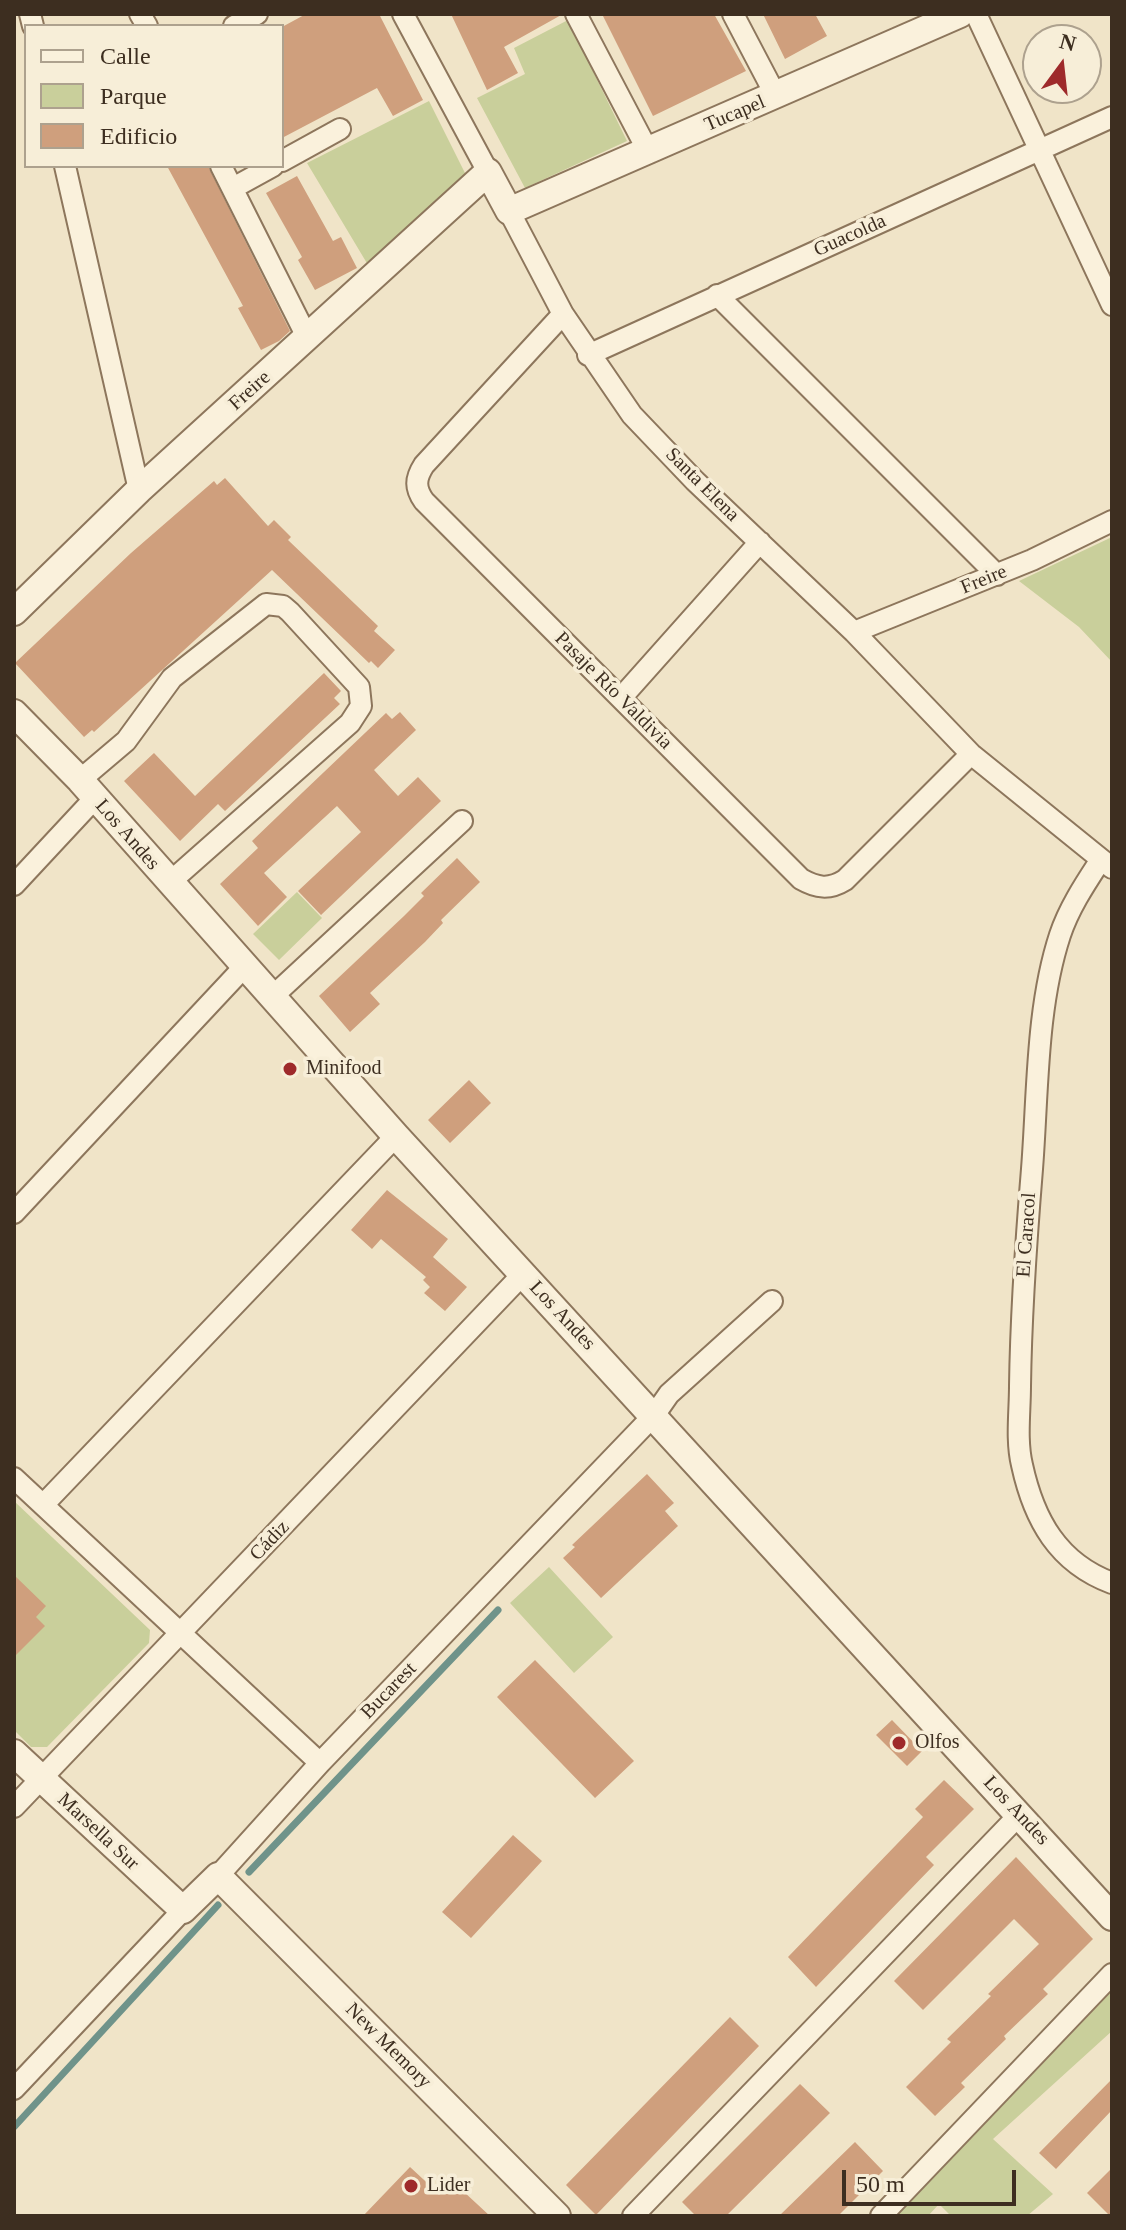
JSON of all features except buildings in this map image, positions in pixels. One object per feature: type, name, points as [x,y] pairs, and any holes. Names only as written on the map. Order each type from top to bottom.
[{"type":"street","points":[[238,24],[257,14]]},
{"type":"street","name":"Santa Elena","points":[[403,14],[563,314],[588,355],[632,415],[854,632],[971,754],[1106,864]]},
{"type":"street","points":[[576,14],[648,151]]},
{"type":"street","points":[[733,14],[776,96]]},
{"type":"street","name":"Tucapel","points":[[509,211],[960,14]]},
{"type":"street","points":[[976,14],[1112,305]]},
{"type":"street","name":"Guacolda","points":[[588,355],[1112,117]]},
{"type":"street","points":[[284,160],[340,129]]},
{"type":"street","points":[[65,168],[139,490]]},
{"type":"street","points":[[222,168],[308,339]]},
{"type":"street","points":[[233,188],[269,168]]},
{"type":"street","name":"Freire","points":[[14,612],[139,490],[488,172]]},
{"type":"street","points":[[717,295],[997,575]]},
{"type":"street","name":"Pasaje Río Valdivia","points":[[563,314],[424,465],[417,481],[418,492],[424,501],[801,879],[823,888],[845,880],[971,754]]},
{"type":"street","name":"Freire","points":[[854,632],[997,575],[1112,521]]},
{"type":"street","points":[[621,698],[760,542]]},
{"type":"street","points":[[14,885],[172,678],[259,607],[274,604],[290,612],[359,687],[361,706],[350,723],[169,883]]},
{"type":"street","name":"Los Andes","points":[[14,713],[87,789],[396,1136],[655,1414],[1112,1917]]},
{"type":"street","points":[[272,997],[462,821]]},
{"type":"street","name":"El Caracol","points":[[1106,864],[1077,896],[1060,935],[1045,1013],[1023,1285],[1019,1438],[1021,1463],[1046,1534],[1078,1566],[1112,1583]]},
{"type":"street","points":[[14,1213],[245,966]]},
{"type":"street","points":[[43,1505],[396,1136]]},
{"type":"street","name":"Cádiz","points":[[14,1807],[523,1274]]},
{"type":"street","name":"Bucarest","points":[[14,2089],[218,1876],[320,1763],[655,1414],[669,1394],[772,1301]]},
{"type":"street","points":[[14,1478],[320,1763]]},
{"type":"street","name":"Marsella Sur","points":[[14,1753],[183,1910]]},
{"type":"street","points":[[633,2216],[1020,1814]]},
{"type":"street","name":"New Memory","points":[[218,1876],[557,2216]]},
{"type":"street","points":[[881,2216],[1112,1974]]},
{"type":"green space","points":[[568,20],[627,141],[525,188],[477,98],[525,74],[514,48]]},
{"type":"green space","points":[[429,101],[466,175],[368,265],[307,163]]},
{"type":"green space","points":[[1112,537],[1112,662],[1079,627],[1019,581]]},
{"type":"green space","points":[[297,892],[322,918],[279,960],[253,934]]},
{"type":"green space","points":[[14,1501],[150,1630],[149,1643],[47,1747],[31,1747],[14,1730]]},
{"type":"green space","points":[[549,1567],[613,1637],[574,1673],[510,1603]]},
{"type":"green space","points":[[1112,1991],[1112,2031],[993,2139],[1053,2194],[1027,2216],[951,2216],[939,2204],[928,2216],[897,2216]]},
{"type":"waterway","points":[[249,1872],[498,1610]]},
{"type":"waterway","points":[[14,2127],[218,1905]]},
{"type":"place","name":"Minifood","points":[[290,1069]]},
{"type":"place","name":"Olfos","points":[[899,1743]]},
{"type":"place","name":"Lider","points":[[411,2186]]}]
